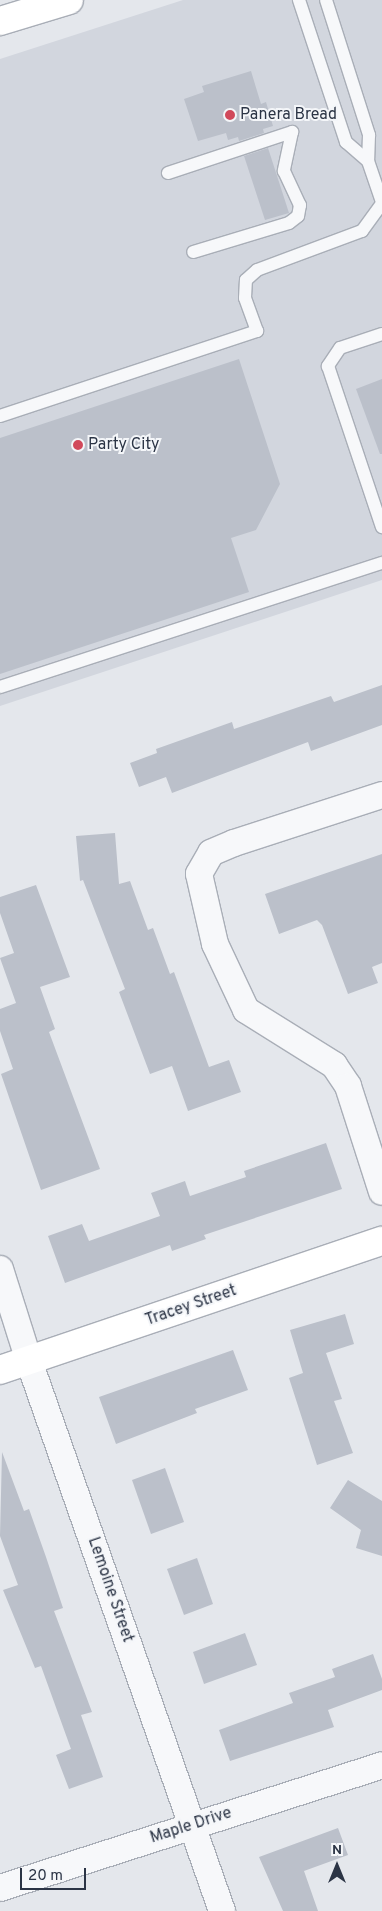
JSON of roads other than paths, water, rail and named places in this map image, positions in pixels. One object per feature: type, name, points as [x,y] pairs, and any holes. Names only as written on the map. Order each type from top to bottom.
[{"type":"street","points":[[0,22],[68,0]]},
{"type":"street","points":[[382,795],[234,843],[211,853],[199,874],[214,944],[246,1010],[334,1065],[348,1086],[382,1192]]},
{"type":"street","name":"Tracey Street","points":[[0,1370],[382,1241]]},
{"type":"street","name":"Lemoine Street","points":[[0,1269],[29,1361],[222,1911]]},
{"type":"street","name":"Maple Drive","points":[[0,1888],[382,1765]]},
{"type":"lane","points":[[299,0],[346,142],[368,161]]},
{"type":"lane","points":[[0,416],[257,331],[246,298],[246,280],[257,270],[362,231],[382,202],[368,161],[369,135],[326,0]]},
{"type":"lane","points":[[168,173],[292,132],[284,171],[300,205],[298,216],[289,223],[193,252]]},
{"type":"lane","points":[[382,334],[340,348],[328,366],[382,528]]},
{"type":"lane","points":[[0,687],[382,563]]},
{"type":"place","name":"Panera Bread","points":[[230,115]]},
{"type":"place","name":"Party City","points":[[78,445]]}]
